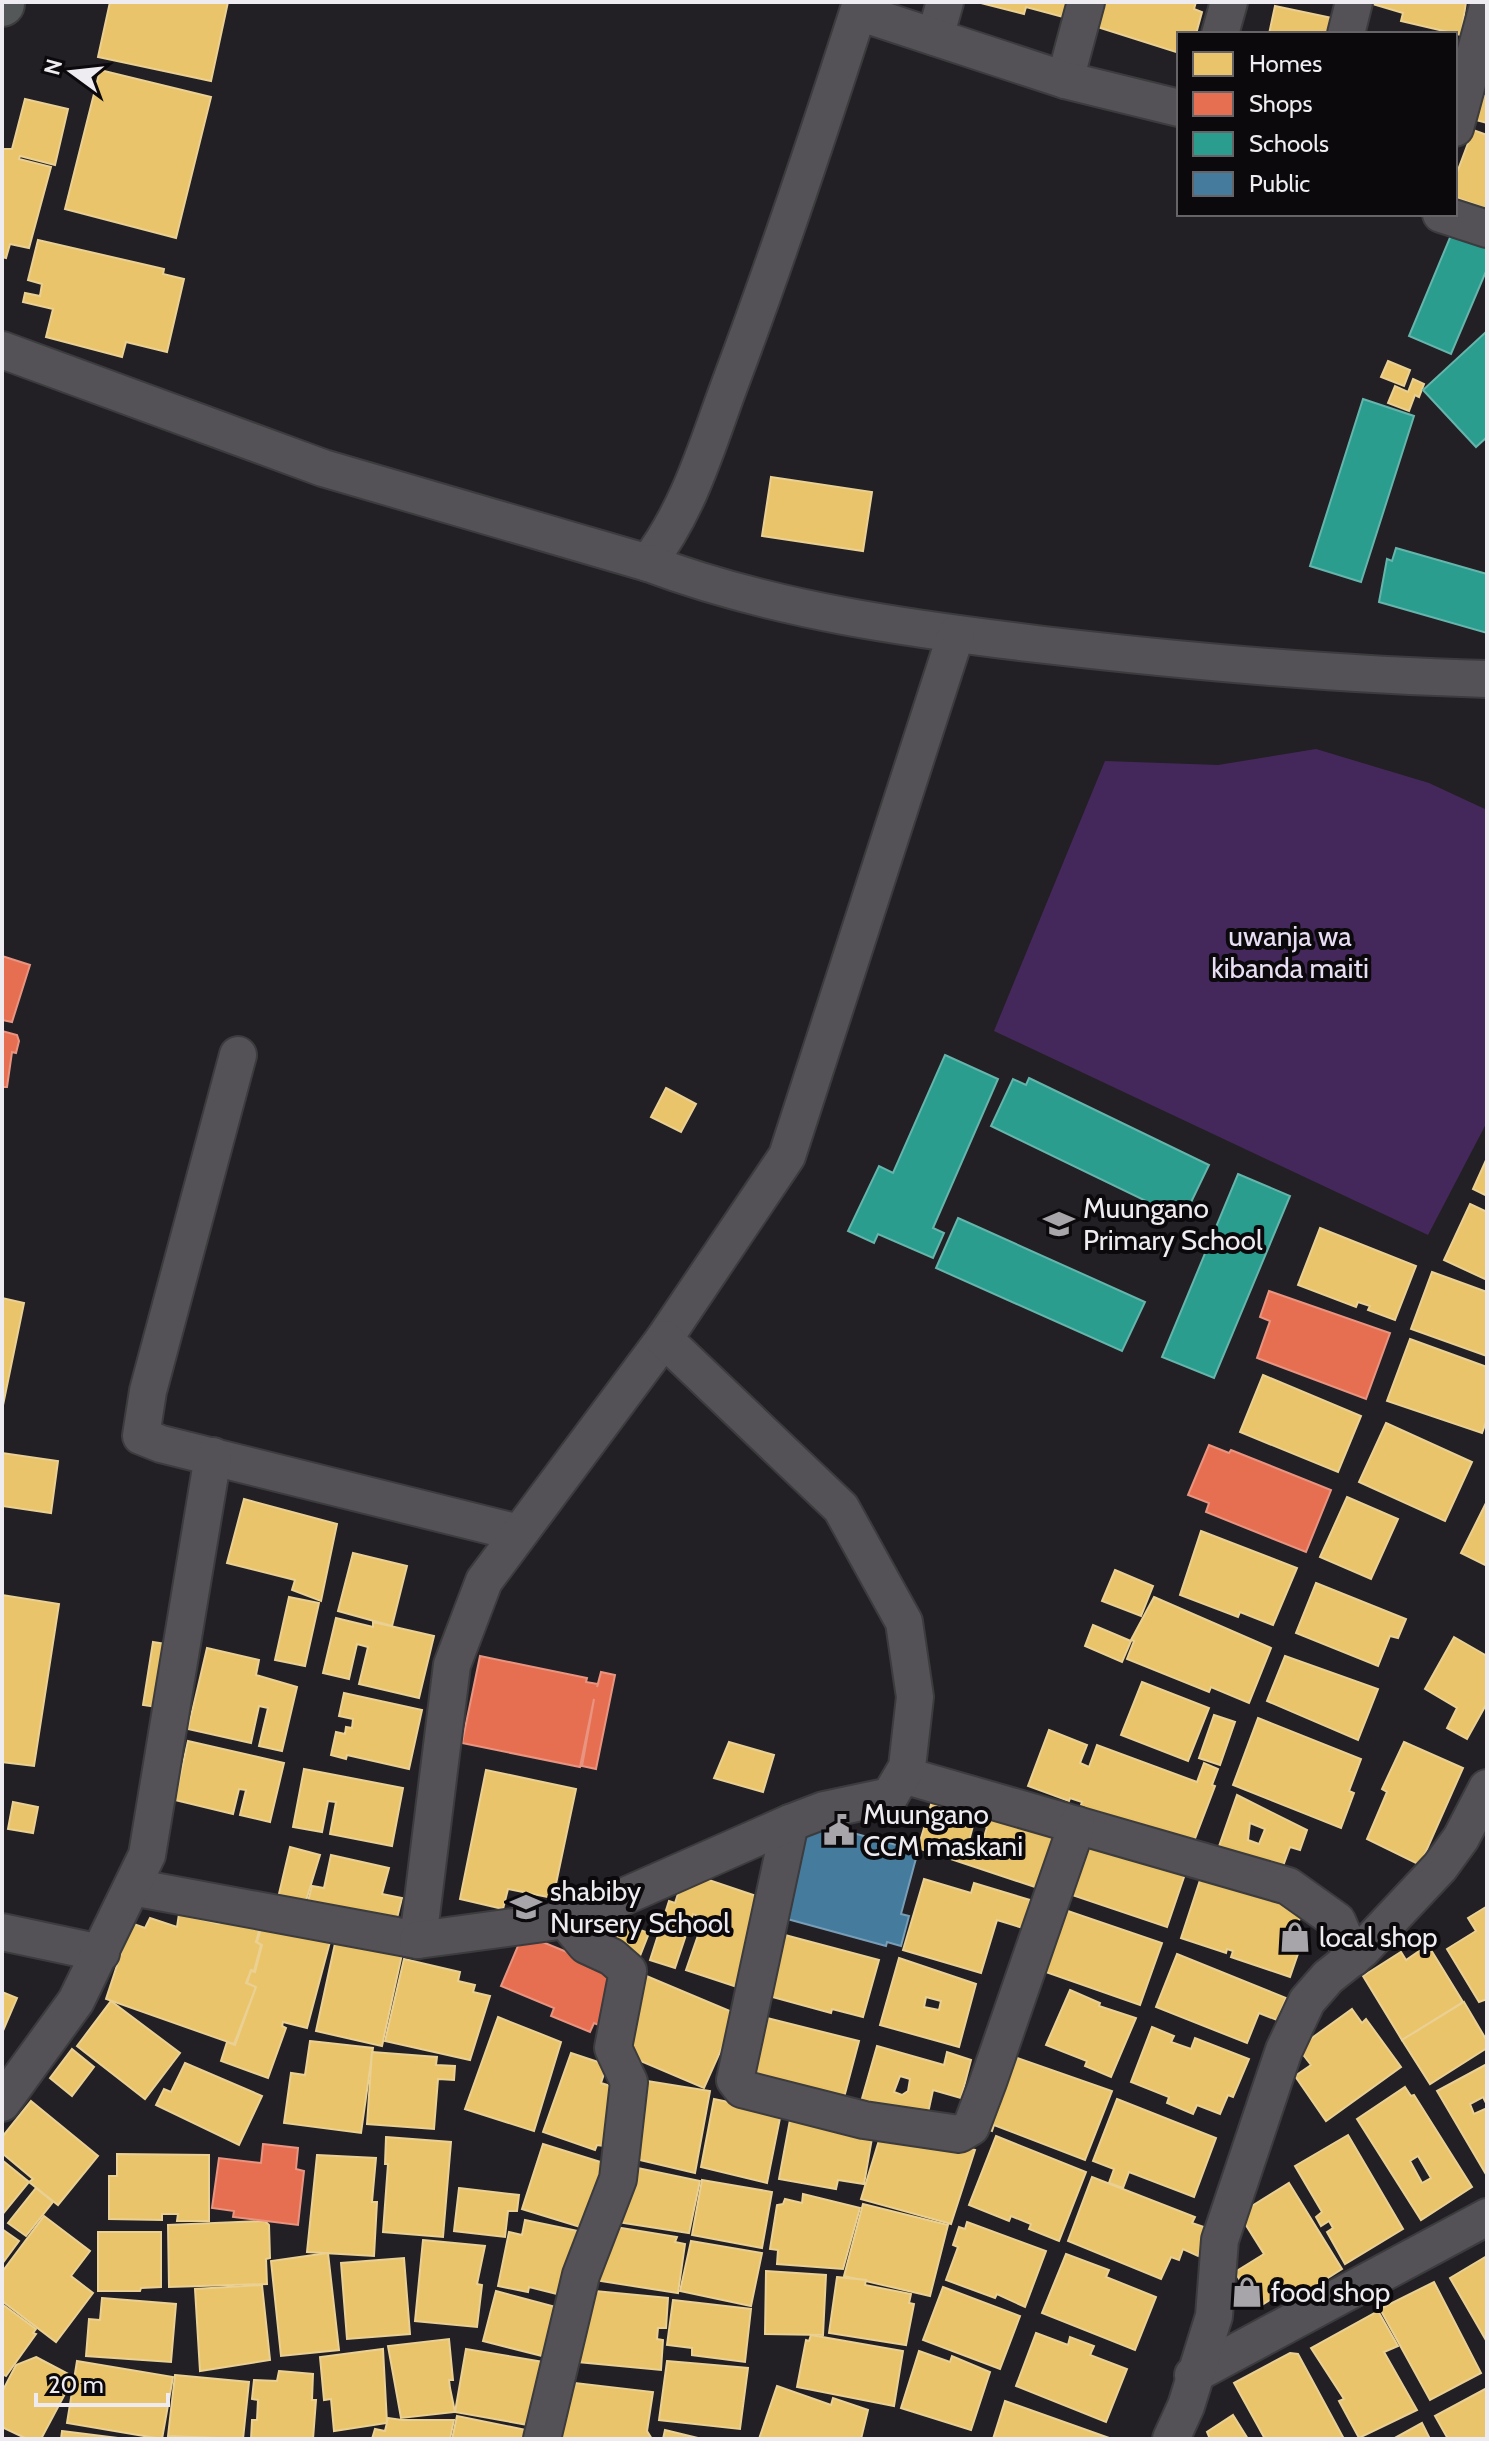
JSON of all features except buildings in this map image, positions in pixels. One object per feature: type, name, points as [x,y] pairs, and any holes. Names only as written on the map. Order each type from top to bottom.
[{"type":"street","points":[[935,37],[945,2]]},
{"type":"street","points":[[1065,80],[1086,2]]},
{"type":"street","points":[[1221,32],[1229,2]]},
{"type":"street","points":[[1346,32],[1354,2]]},
{"type":"street","points":[[648,563],[668,537],[691,493],[780,252],[848,7],[1065,80],[1177,108]]},
{"type":"street","points":[[1457,121],[1487,10]]},
{"type":"street","points":[[1447,216],[1487,229]]},
{"type":"street","points":[[2,350],[323,468],[648,563],[704,584],[822,614],[956,634],[1224,665],[1342,675],[1487,679]]},
{"type":"street","points":[[418,1940],[452,1665],[484,1581],[664,1339],[787,1156],[956,634]]},
{"type":"street","points":[[238,1055],[148,1391],[141,1436],[519,1533]]},
{"type":"street","points":[[132,1887],[418,1940],[565,1920],[629,1896],[732,1846],[824,1810],[890,1796],[907,1767],[915,1697],[904,1622],[841,1508],[664,1339]]},
{"type":"street","points":[[2,2103],[76,2001],[147,1855],[213,1456]]},
{"type":"street","points":[[903,1775],[1288,1886],[1337,1921],[1353,1958]]},
{"type":"street","points":[[1171,2439],[1186,2406],[1193,2375],[1214,2316],[1220,2240],[1284,2050],[1307,2001],[1440,1867],[1483,1804]]},
{"type":"street","points":[[790,1823],[735,2080],[742,2089],[864,2120],[959,2134],[971,2127],[1077,1825]]},
{"type":"street","points":[[542,2439],[581,2275],[618,2179],[629,2082],[613,2048],[628,1971],[612,1957],[586,1945],[565,1920]]},
{"type":"street","points":[[2,1932],[101,1953]]},
{"type":"street","points":[[1193,2375],[1251,2347],[1487,2217]]},
{"type":"green space","name":"uwanja wa kibanda maiti","points":[[1316,749],[1429,783],[1487,810],[1487,1122],[1428,1235],[994,1031],[1105,761],[1218,765]]},
{"type":"place","name":"Muungano Primary School","points":[[1059,1224]]},
{"type":"place","name":"Muungano CCM maskani","points":[[839,1830]]},
{"type":"place","name":"shabiby Nursery School","points":[[526,1907]]},
{"type":"place","name":"local shop","points":[[1295,1937]]},
{"type":"place","name":"food shop","points":[[1247,2292]]}]
